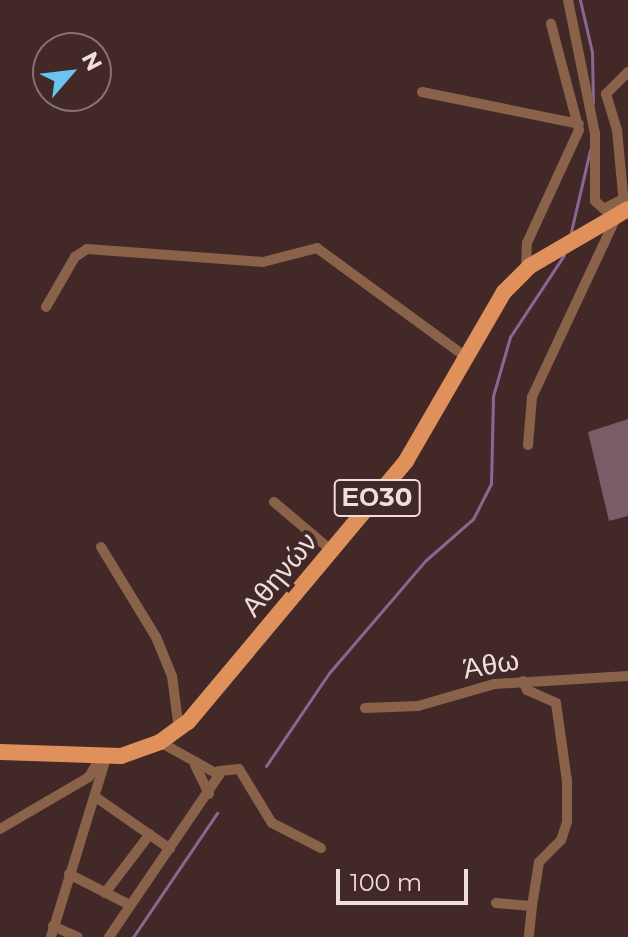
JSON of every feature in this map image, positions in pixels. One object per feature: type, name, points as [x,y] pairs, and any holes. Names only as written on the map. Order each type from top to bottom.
[{"type":"main road","name":"Αθηνών","points":[[0,752],[103,758],[160,742],[179,729],[332,551],[428,431],[487,315],[528,268],[624,209]]},
{"type":"street","points":[[568,0],[595,134],[595,201],[604,209],[624,209]]},
{"type":"street","points":[[528,268],[527,243],[579,124],[551,24]]},
{"type":"street","points":[[528,445],[532,397],[624,209],[607,87],[628,72]]},
{"type":"street","points":[[422,92],[579,124]]},
{"type":"street","points":[[46,307],[75,257],[87,249],[263,262],[317,248],[466,357]]},
{"type":"street","points":[[274,502],[332,551]]},
{"type":"street","points":[[101,547],[156,637],[172,676],[179,729]]},
{"type":"street","name":"Άθω","points":[[365,708],[418,706],[523,681],[628,676]]},
{"type":"street","points":[[523,681],[527,690],[556,703],[567,781],[567,822],[561,840],[539,862],[529,937]]},
{"type":"street","points":[[160,742],[195,765],[219,771],[239,769],[272,823],[321,848]]},
{"type":"street","points":[[78,937],[52,931],[97,798],[103,758]]},
{"type":"street","points":[[0,829],[89,777],[103,758]]},
{"type":"street","points":[[195,765],[209,794]]},
{"type":"street","points":[[109,937],[128,904],[209,794],[219,771]]},
{"type":"street","points":[[97,798],[170,849]]},
{"type":"street","points":[[105,893],[150,834]]},
{"type":"street","points":[[69,874],[128,904]]},
{"type":"street","points":[[496,903],[532,906]]},
{"type":"building","points":[[628,419],[628,516],[609,521],[588,432]]},
{"type":"waterway","points":[[580,0],[592,52],[593,103]]},
{"type":"waterway","points":[[570,236],[590,150]]},
{"type":"waterway","points":[[266,766],[329,673],[426,560],[473,519],[491,484],[493,396],[510,337],[564,255]]},
{"type":"waterway","points":[[133,937],[217,813]]}]
